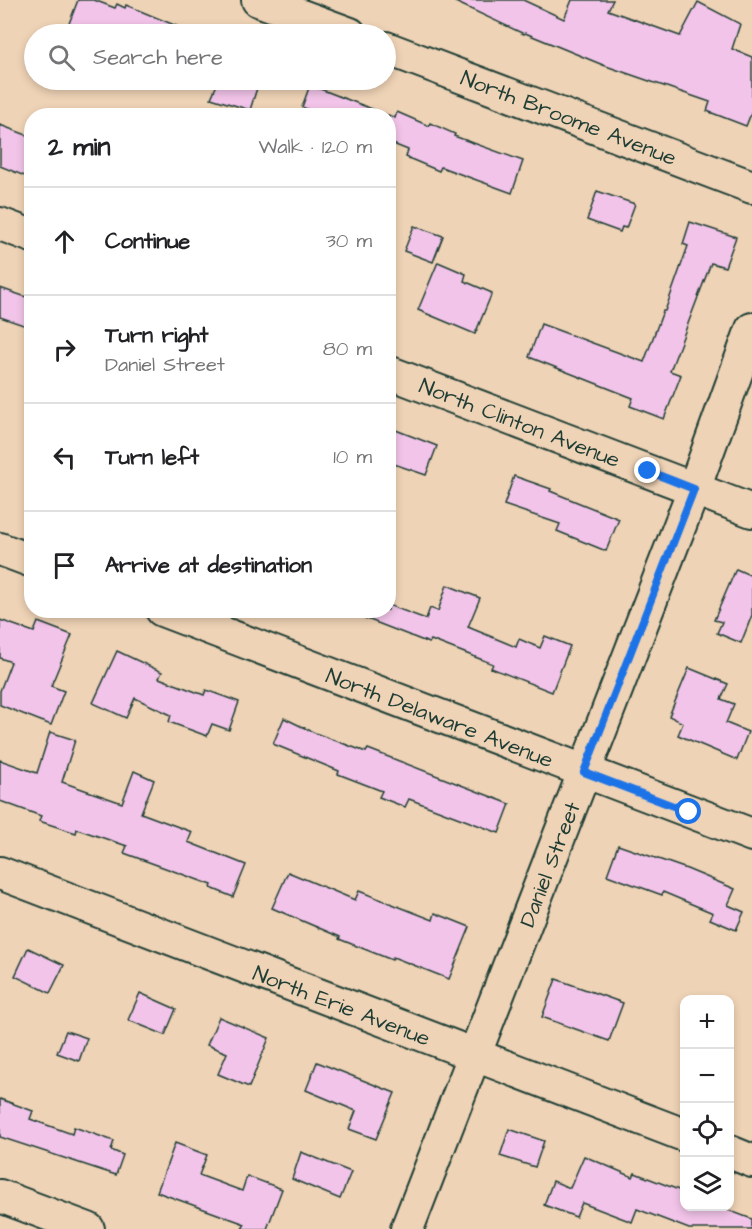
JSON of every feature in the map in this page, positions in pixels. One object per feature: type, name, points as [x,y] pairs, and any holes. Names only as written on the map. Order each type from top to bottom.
[{"type":"street","points":[[258,0],[323,24]]},
{"type":"street","name":"North Broome Avenue","points":[[396,52],[752,187]]},
{"type":"street","points":[[0,224],[24,233]]},
{"type":"street","name":"Daniel Street","points":[[407,1229],[694,489],[752,329]]},
{"type":"street","name":"North Clinton Avenue","points":[[396,375],[752,511]]},
{"type":"street","points":[[0,549],[24,558]]},
{"type":"street","name":"North Delaware Avenue","points":[[183,618],[752,836]]},
{"type":"street","name":"North Erie Avenue","points":[[0,873],[680,1133]]},
{"type":"street","points":[[734,1154],[752,1161]]},
{"type":"street","points":[[0,1196],[88,1229]]},
{"type":"building","points":[[78,0],[94,0],[115,8],[117,4],[125,8],[126,5],[172,24],[69,24]]},
{"type":"building","points":[[451,0],[523,0],[564,19],[572,0],[613,0],[608,10],[680,36],[698,2],[740,24],[732,49],[752,57],[752,111],[746,126],[707,111],[710,102],[603,65],[524,34]]},
{"type":"building","points":[[215,90],[256,90],[251,108],[211,98]]},
{"type":"building","points":[[308,90],[323,90],[369,108],[304,108],[302,107]]},
{"type":"building","points":[[397,112],[429,126],[430,123],[455,134],[454,136],[523,161],[512,193],[441,167],[439,171],[406,157],[408,150],[396,145]]},
{"type":"building","points":[[0,125],[24,134],[24,176],[0,166]]},
{"type":"building","points":[[597,191],[635,204],[626,228],[622,227],[620,232],[587,220]]},
{"type":"building","points":[[690,222],[736,237],[725,267],[711,263],[670,371],[681,375],[664,419],[630,406],[633,398],[529,357],[541,324],[644,362],[688,246],[683,244]]},
{"type":"building","points":[[414,226],[443,236],[433,262],[404,251]]},
{"type":"building","points":[[438,262],[466,274],[464,281],[492,293],[475,334],[418,310]]},
{"type":"building","points":[[0,288],[24,296],[24,325],[0,317]]},
{"type":"building","points":[[396,430],[437,446],[426,475],[396,465]]},
{"type":"building","points":[[514,476],[551,489],[550,491],[619,519],[606,551],[557,531],[560,524],[504,505]]},
{"type":"building","points":[[736,569],[752,576],[752,615],[741,643],[717,633],[722,622],[714,620]]},
{"type":"building","points":[[447,585],[480,598],[468,627],[516,647],[519,639],[540,648],[545,636],[570,646],[552,692],[491,668],[493,664],[364,618],[396,618],[396,608],[426,619],[430,608],[438,611]]},
{"type":"building","points":[[0,620],[34,632],[38,622],[72,635],[51,686],[64,691],[51,725],[0,705],[0,691],[11,662],[0,658]]},
{"type":"building","points":[[117,651],[162,672],[159,678],[204,695],[206,690],[239,702],[229,730],[212,724],[207,736],[169,722],[171,715],[135,698],[126,718],[93,703]]},
{"type":"building","points":[[689,668],[728,684],[721,699],[734,704],[726,723],[748,732],[737,760],[678,735],[683,723],[669,716]]},
{"type":"building","points":[[284,718],[315,733],[366,752],[368,749],[510,804],[499,833],[409,799],[405,807],[379,797],[382,791],[338,774],[339,771],[273,744]]},
{"type":"building","points":[[50,732],[75,740],[62,782],[122,803],[134,771],[154,780],[141,813],[192,832],[188,842],[246,865],[233,897],[211,888],[212,885],[124,853],[127,846],[77,829],[76,833],[39,821],[41,816],[0,801],[0,760],[37,773]]},
{"type":"building","points":[[618,845],[687,869],[735,889],[728,905],[744,912],[736,930],[710,919],[713,913],[663,892],[662,895],[607,875]]},
{"type":"building","points":[[288,872],[355,900],[359,891],[433,920],[435,913],[470,927],[449,979],[339,939],[340,937],[272,908]]},
{"type":"building","points":[[28,948],[64,965],[50,993],[15,976]]},
{"type":"building","points":[[556,979],[623,1003],[609,1041],[542,1017]]},
{"type":"building","points":[[140,993],[176,1009],[165,1035],[128,1020]]},
{"type":"building","points":[[219,1017],[269,1038],[249,1087],[218,1074],[227,1053],[207,1045]]},
{"type":"building","points":[[66,1031],[87,1038],[79,1061],[57,1053]]},
{"type":"building","points":[[317,1062],[395,1093],[376,1139],[349,1129],[356,1111],[306,1090]]},
{"type":"building","points":[[0,1099],[33,1111],[30,1119],[72,1134],[74,1127],[114,1141],[111,1150],[123,1155],[116,1175],[0,1137]]},
{"type":"building","points":[[509,1129],[544,1141],[535,1167],[500,1156]]},
{"type":"building","points":[[175,1143],[207,1155],[199,1175],[242,1191],[247,1176],[282,1189],[267,1229],[242,1229],[245,1224],[157,1192]]},
{"type":"building","points":[[301,1152],[351,1172],[340,1199],[292,1179]]},
{"type":"building","points":[[584,1156],[633,1177],[635,1173],[680,1190],[680,1211],[730,1211],[752,1219],[752,1229],[689,1229],[637,1209],[632,1222],[582,1203],[576,1217],[544,1205],[553,1181],[570,1188]]},
{"type":"route","points":[[648,471],[694,489],[584,772],[689,812]]}]
